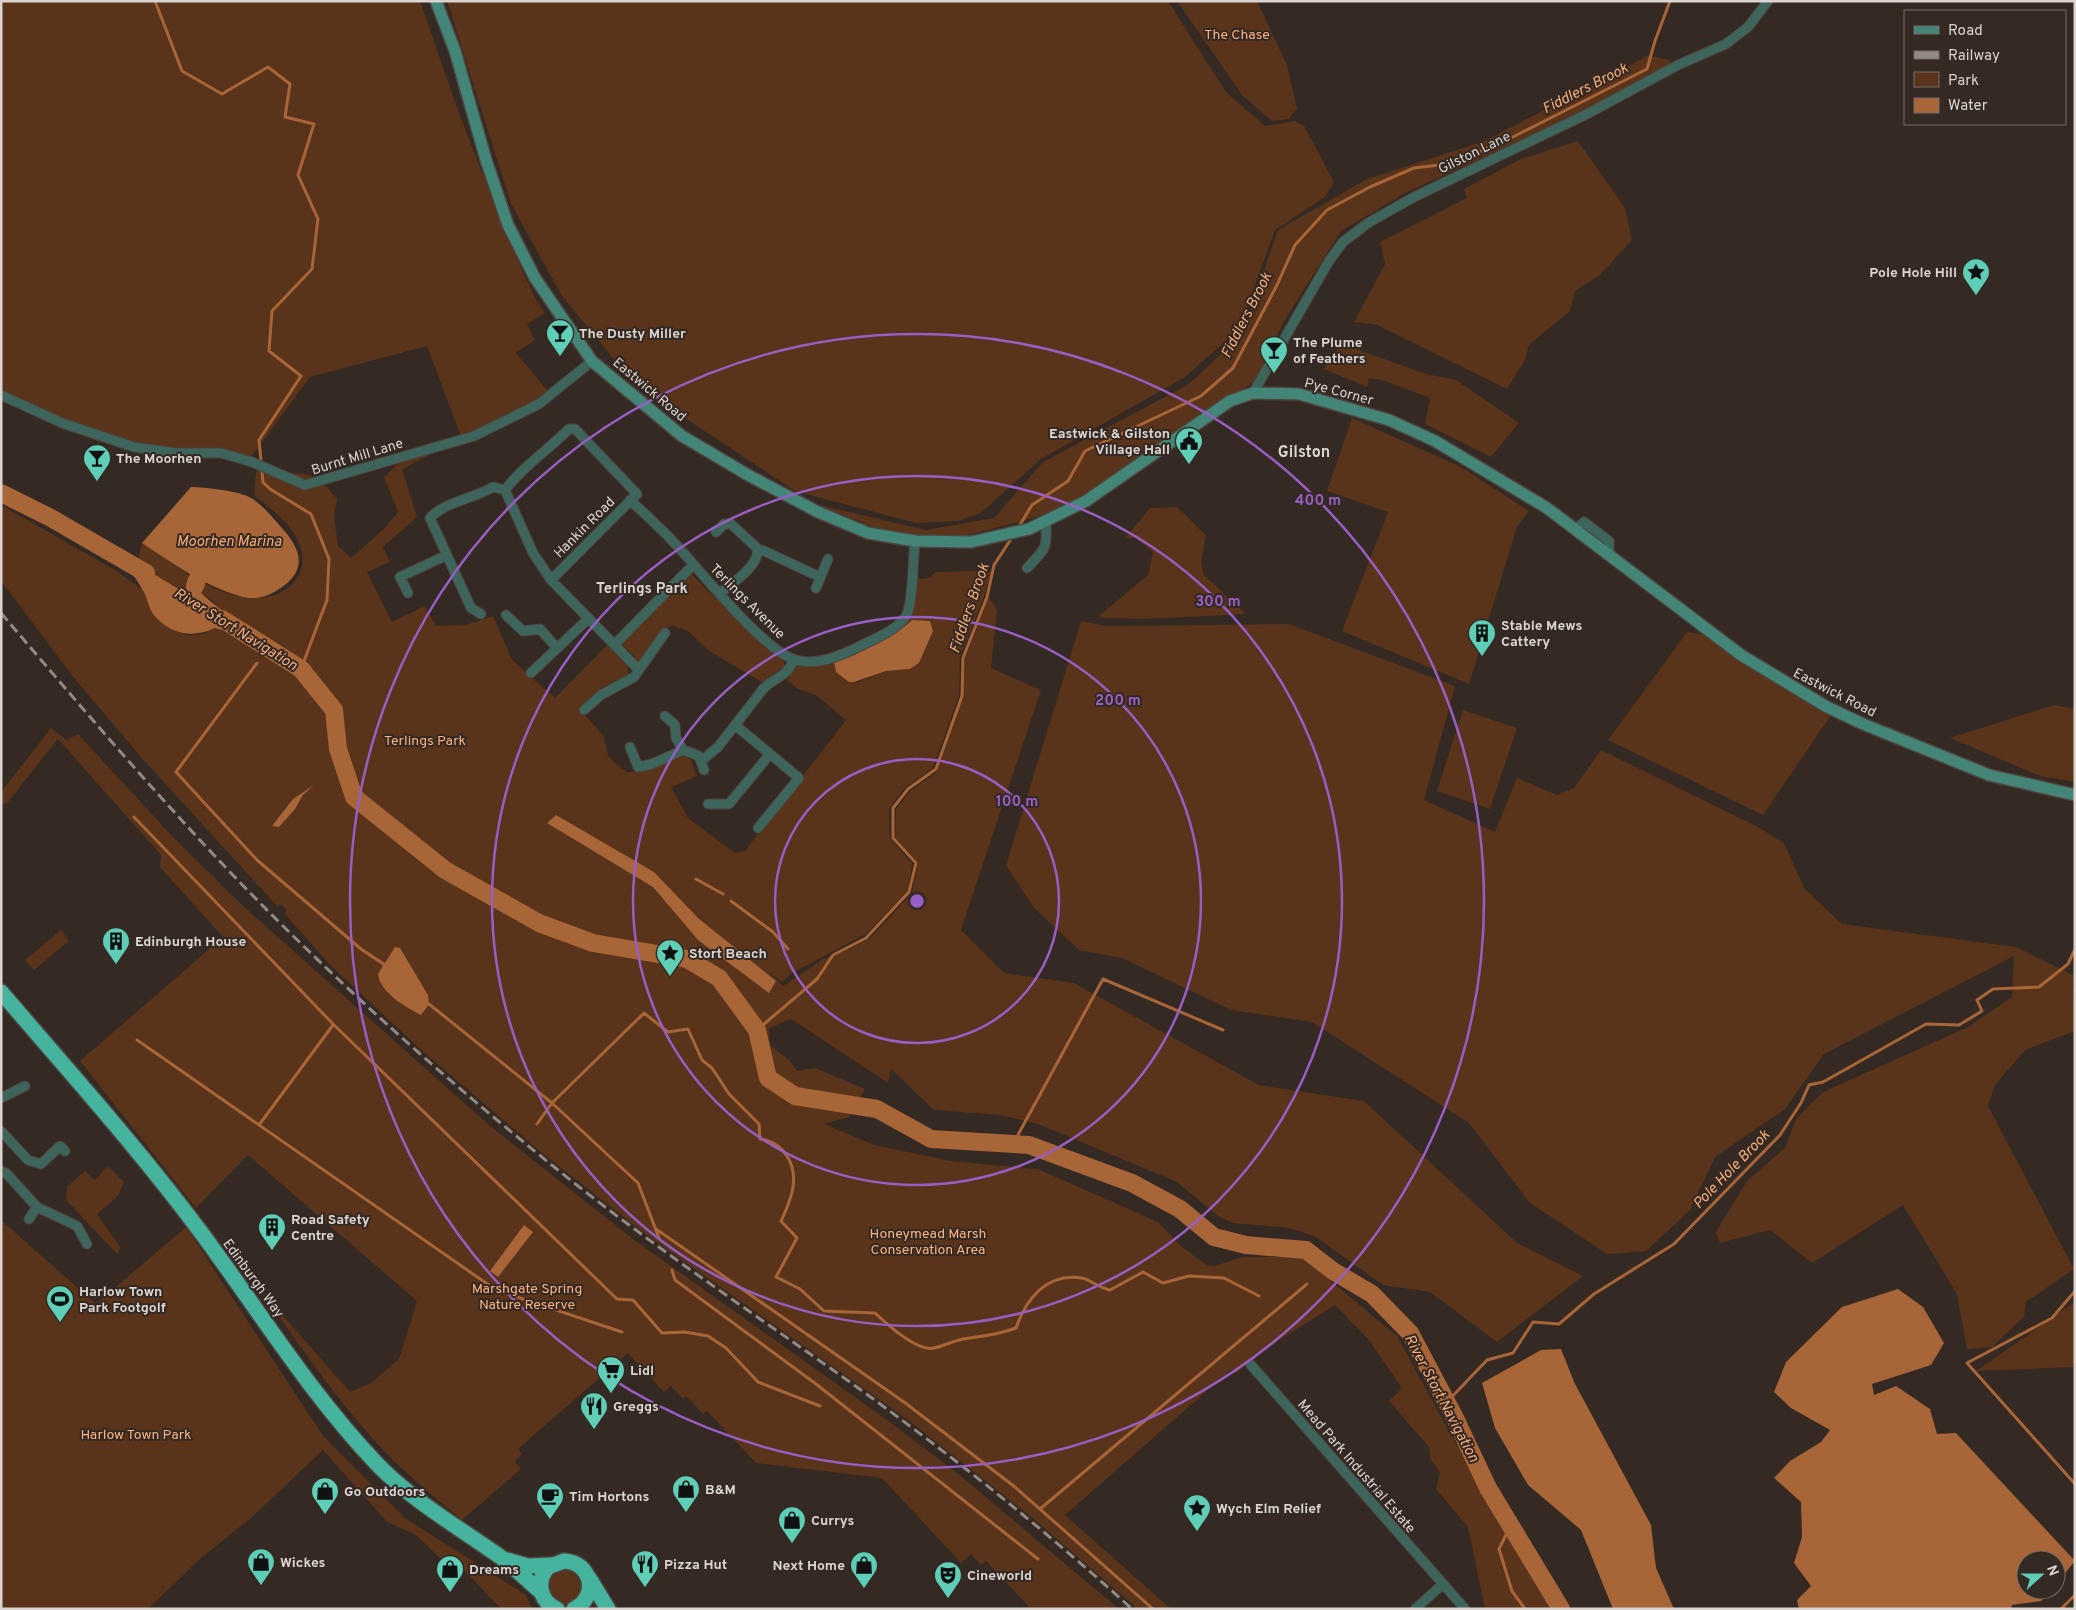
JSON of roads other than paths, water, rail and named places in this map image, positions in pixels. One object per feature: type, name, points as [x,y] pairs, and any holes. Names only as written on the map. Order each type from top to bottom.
[{"type":"highway","name":"Edinburgh Way","points":[[1,992],[159,1179],[343,1426],[379,1466],[421,1503],[502,1559],[544,1600],[556,1609]]},
{"type":"highway","name":"Edinburgh Way","points":[[502,1559],[528,1566],[552,1565],[569,1561],[582,1567],[588,1577]]},
{"type":"highway","points":[[544,1600],[541,1579],[552,1565]]},
{"type":"highway","points":[[581,1608],[590,1588],[588,1577]]},
{"type":"highway","points":[[588,1577],[608,1609]]},
{"type":"street","name":"Eastwick Road","points":[[436,1],[455,51],[486,160],[508,225],[535,278],[592,361],[682,436],[748,475],[842,523],[868,532],[915,541],[972,542],[1029,529]]},
{"type":"street","name":"Gilston Lane","points":[[1253,393],[1329,261],[1343,242],[1368,223],[1430,189],[1587,114],[1678,65],[1726,44],[1748,27],[1768,1]]},
{"type":"street","name":"Burnt Mill Lane","points":[[1,395],[62,423],[134,447],[176,452],[221,454],[252,462],[305,485],[474,436],[539,404],[592,361]]},
{"type":"street","name":"Pye Corner","points":[[1029,529],[1046,522],[1097,494],[1230,401],[1253,393],[1299,394],[1389,420],[1435,442],[1546,508],[1610,556]]},
{"type":"street","name":"Terlings Avenue","points":[[504,490],[513,479],[545,453],[569,429],[575,429],[720,594],[768,642],[794,660]]},
{"type":"street","points":[[480,614],[471,608],[430,518],[439,508],[480,496],[493,488],[504,490],[533,553],[551,580],[639,670]]},
{"type":"street","name":"Hankin Road","points":[[551,580],[634,497]]},
{"type":"street","points":[[1027,568],[1044,550],[1047,543],[1046,522]]},
{"type":"street","points":[[716,532],[724,524],[731,524],[757,548],[758,552],[753,563],[720,594]]},
{"type":"street","points":[[665,716],[675,725],[676,738],[683,750],[699,756],[702,766],[763,689],[770,682],[787,674],[794,660],[803,662],[832,658],[882,634],[900,623],[909,608],[915,541]]},
{"type":"street","points":[[758,552],[762,550],[820,577]]},
{"type":"street","points":[[408,593],[400,578],[447,555]]},
{"type":"street","name":"Eastwick Road","points":[[1610,556],[1741,655],[1828,707],[1862,724],[1989,775],[2075,795]]},
{"type":"street","points":[[816,588],[828,559]]},
{"type":"street","points":[[614,645],[693,565]]},
{"type":"street","points":[[506,615],[523,630],[540,629],[557,648]]},
{"type":"street","points":[[530,673],[588,618]]},
{"type":"street","points":[[584,710],[601,695],[634,677],[664,633]]},
{"type":"street","points":[[735,725],[799,778],[758,828]]},
{"type":"street","points":[[630,747],[638,767],[652,764],[683,750]]},
{"type":"street","points":[[708,804],[729,804],[770,754]]},
{"type":"street","points":[[1,1098],[25,1086]]},
{"type":"street","points":[[1,1131],[28,1160],[41,1164],[60,1146],[65,1151]]},
{"type":"street","points":[[1,1171],[7,1174],[37,1207],[77,1226],[87,1244]]},
{"type":"street","points":[[28,1219],[37,1207]]},
{"type":"street","name":"Mead Park Industrial Estate","points":[[1251,1365],[1465,1609]]},
{"type":"street","points":[[1415,1609],[1443,1584]]},
{"type":"water","name":"Moorhen Marina","points":[[191,487],[239,493],[251,498],[267,511],[294,544],[298,553],[297,569],[286,584],[276,591],[258,598],[244,597],[201,580],[142,543]]},
{"type":"water","points":[[127,562],[142,567],[182,591],[188,586],[195,586],[206,598],[231,618],[242,631],[237,634],[215,628],[190,634],[182,633],[166,626],[153,614],[144,592]]},
{"type":"water","points":[[912,620],[930,621],[933,631],[919,663],[910,669],[886,671],[854,682],[849,682],[836,672],[834,662],[875,645],[896,633]]},
{"type":"water","points":[[314,785],[303,795],[295,809],[279,827],[272,826],[293,799]]},
{"type":"water","points":[[556,815],[654,872],[698,918],[776,981],[769,993],[698,940],[653,887],[547,823]]},
{"type":"water","points":[[395,947],[400,948],[428,995],[429,1004],[421,1015],[395,999],[383,987],[380,981],[378,974]]},
{"type":"water","points":[[524,1225],[533,1232],[498,1277],[490,1271]]},
{"type":"water","points":[[1898,1289],[1923,1307],[1944,1343],[1931,1365],[1872,1384],[1874,1395],[1896,1386],[1930,1409],[1937,1434],[1956,1433],[2065,1550],[2016,1550],[2016,1600],[2041,1601],[2012,1605],[2011,1609],[1799,1609],[1797,1600],[1811,1586],[1794,1563],[1802,1537],[1801,1502],[1774,1478],[1790,1461],[1821,1442],[1830,1430],[1791,1408],[1774,1392],[1786,1362],[1842,1307]]},
{"type":"water","points":[[1561,1349],[1574,1382],[1651,1525],[1656,1568],[1674,1609],[1613,1609],[1581,1530],[1528,1485],[1495,1428],[1482,1383],[1541,1350]]},
{"type":"water","points":[[2066,1551],[2075,1561],[2066,1572]]},
{"type":"waterway","points":[[155,1],[182,71],[222,94],[268,67],[290,84],[285,117],[314,124],[298,175],[318,219],[312,269],[272,311],[269,351],[301,376],[259,440],[263,482],[270,489],[311,514],[329,559],[327,600],[301,669]]},
{"type":"waterway","name":"Fiddlers Brook","points":[[1018,528],[1032,505],[1068,481],[1085,451],[1201,396],[1233,368],[1277,285],[1295,245],[1327,210],[1370,187],[1414,168],[1448,164],[1499,144],[1647,69],[1670,1]]},
{"type":"waterway","name":"River Stort Navigation","points":[[1,493],[51,518],[146,573]]},
{"type":"waterway","name":"Fiddlers Brook","points":[[757,1030],[817,979],[833,955],[866,938],[909,892],[916,863],[893,838],[893,808],[908,789],[936,769],[962,696],[963,658],[987,597],[994,565],[1013,536]]},
{"type":"waterway","points":[[195,586],[197,580]]},
{"type":"waterway","name":"River Stort Navigation","points":[[222,619],[301,669],[334,710],[338,749],[354,797],[445,870],[539,923],[593,943],[687,959],[719,978],[757,1030],[768,1078],[795,1096],[877,1109],[931,1139],[1029,1145],[1132,1183],[1180,1209],[1214,1237],[1246,1245],[1306,1250],[1333,1271],[1372,1294],[1410,1333],[1455,1418],[1488,1488],[1561,1609]]},
{"type":"waterway","points":[[257,663],[176,772],[257,860],[361,949],[385,965]]},
{"type":"waterway","points":[[134,817],[333,1024],[617,1299],[633,1300],[662,1333],[685,1332],[708,1336],[726,1348],[758,1382],[820,1406]]},
{"type":"waterway","points":[[696,879],[723,894]]},
{"type":"waterway","points":[[731,901],[773,932],[788,949]]},
{"type":"waterway","name":"Pole Hole Brook","points":[[1447,1402],[1487,1360],[1513,1353],[1533,1322],[1559,1324],[1594,1294],[1674,1244],[1780,1135],[1801,1103],[1809,1085],[1823,1082],[1926,1024],[1959,1025],[1982,1011],[1977,1000],[1993,989],[2039,987],[2068,964],[2075,949]]},
{"type":"waterway","points":[[1013,1144],[1103,979],[1223,1030]]},
{"type":"waterway","points":[[429,1004],[552,1103],[638,1183],[659,1238]]},
{"type":"waterway","points":[[537,1124],[552,1103],[644,1013],[668,1032],[688,1029],[702,1060],[712,1068],[729,1094],[759,1124],[760,1139],[777,1145],[788,1158],[793,1174],[793,1183],[790,1199],[781,1221],[797,1238],[776,1277],[800,1289],[824,1311],[875,1313],[911,1342],[919,1346],[934,1348],[959,1340],[996,1334],[1016,1328],[1026,1307],[1040,1290],[1058,1279],[1070,1277],[1082,1278],[1110,1290],[1143,1272],[1163,1283],[1189,1276],[1224,1278],[1259,1296]]},
{"type":"waterway","points":[[259,1125],[333,1025]]},
{"type":"waterway","points":[[137,1040],[496,1290],[622,1332]]},
{"type":"waterway","points":[[656,1229],[904,1402],[1015,1487],[1153,1609]]},
{"type":"waterway","points":[[672,1270],[675,1280],[816,1384],[1038,1559]]},
{"type":"waterway","points":[[1040,1509],[1307,1284]]},
{"type":"waterway","points":[[2075,1291],[2052,1318],[1967,1363],[2075,1484]]},
{"type":"waterway","points":[[1511,1525],[1499,1549],[1512,1591],[1525,1609]]},
{"type":"waterway","points":[[2061,1609],[2075,1595]]},
{"type":"railway","points":[[1,613],[131,764],[212,853],[334,976],[420,1054],[589,1195],[702,1278],[854,1385],[961,1465],[1031,1521],[1132,1609]]},
{"type":"place","name":"Pole Hole Hill","points":[[1976,296]]},
{"type":"place","name":"The Dusty Miller","points":[[560,357]]},
{"type":"place","name":"The Plume of Feathers","points":[[1274,374]]},
{"type":"place","name":"Eastwick & Gilston Village Hall","points":[[1189,465]]},
{"type":"place","name":"The Moorhen","points":[[97,482]]},
{"type":"place","name":"Stable Mews Cattery","points":[[1482,657]]},
{"type":"place","name":"Edinburgh House","points":[[116,965]]},
{"type":"place","name":"Stort Beach","points":[[670,977]]},
{"type":"place","name":"Road Safety Centre","points":[[272,1251]]},
{"type":"place","name":"Harlow Town Park Footgolf","points":[[60,1323]]},
{"type":"place","name":"Lidl","points":[[611,1394]]},
{"type":"place","name":"Greggs","points":[[594,1430]]},
{"type":"place","name":"B&M","points":[[686,1513]]},
{"type":"place","name":"Go Outdoors","points":[[325,1515]]},
{"type":"place","name":"Tim Hortons","points":[[550,1520]]},
{"type":"place","name":"Wych Elm Relief","points":[[1197,1532]]},
{"type":"place","name":"Currys","points":[[792,1544]]},
{"type":"place","name":"Wickes","points":[[261,1586]]},
{"type":"place","name":"Pizza Hut","points":[[645,1588]]},
{"type":"place","name":"Next Home","points":[[864,1589]]},
{"type":"place","name":"Dreams","points":[[450,1593]]},
{"type":"place","name":"Cineworld","points":[[948,1599]]},
{"type":"district","name":"Gilston","points":[[1304,451]]},
{"type":"district","name":"Terlings Park","points":[[642,588]]},
{"type":"park label","name":"The Chase","points":[[1237,34]]},
{"type":"park label","name":"Honeymead Marsh Conservation Area","points":[[928,1242]]},
{"type":"park label","name":"Marshgate Spring Nature Reserve","points":[[527,1296]]},
{"type":"park label","name":"Harlow Town Park","points":[[136,1434]]}]
